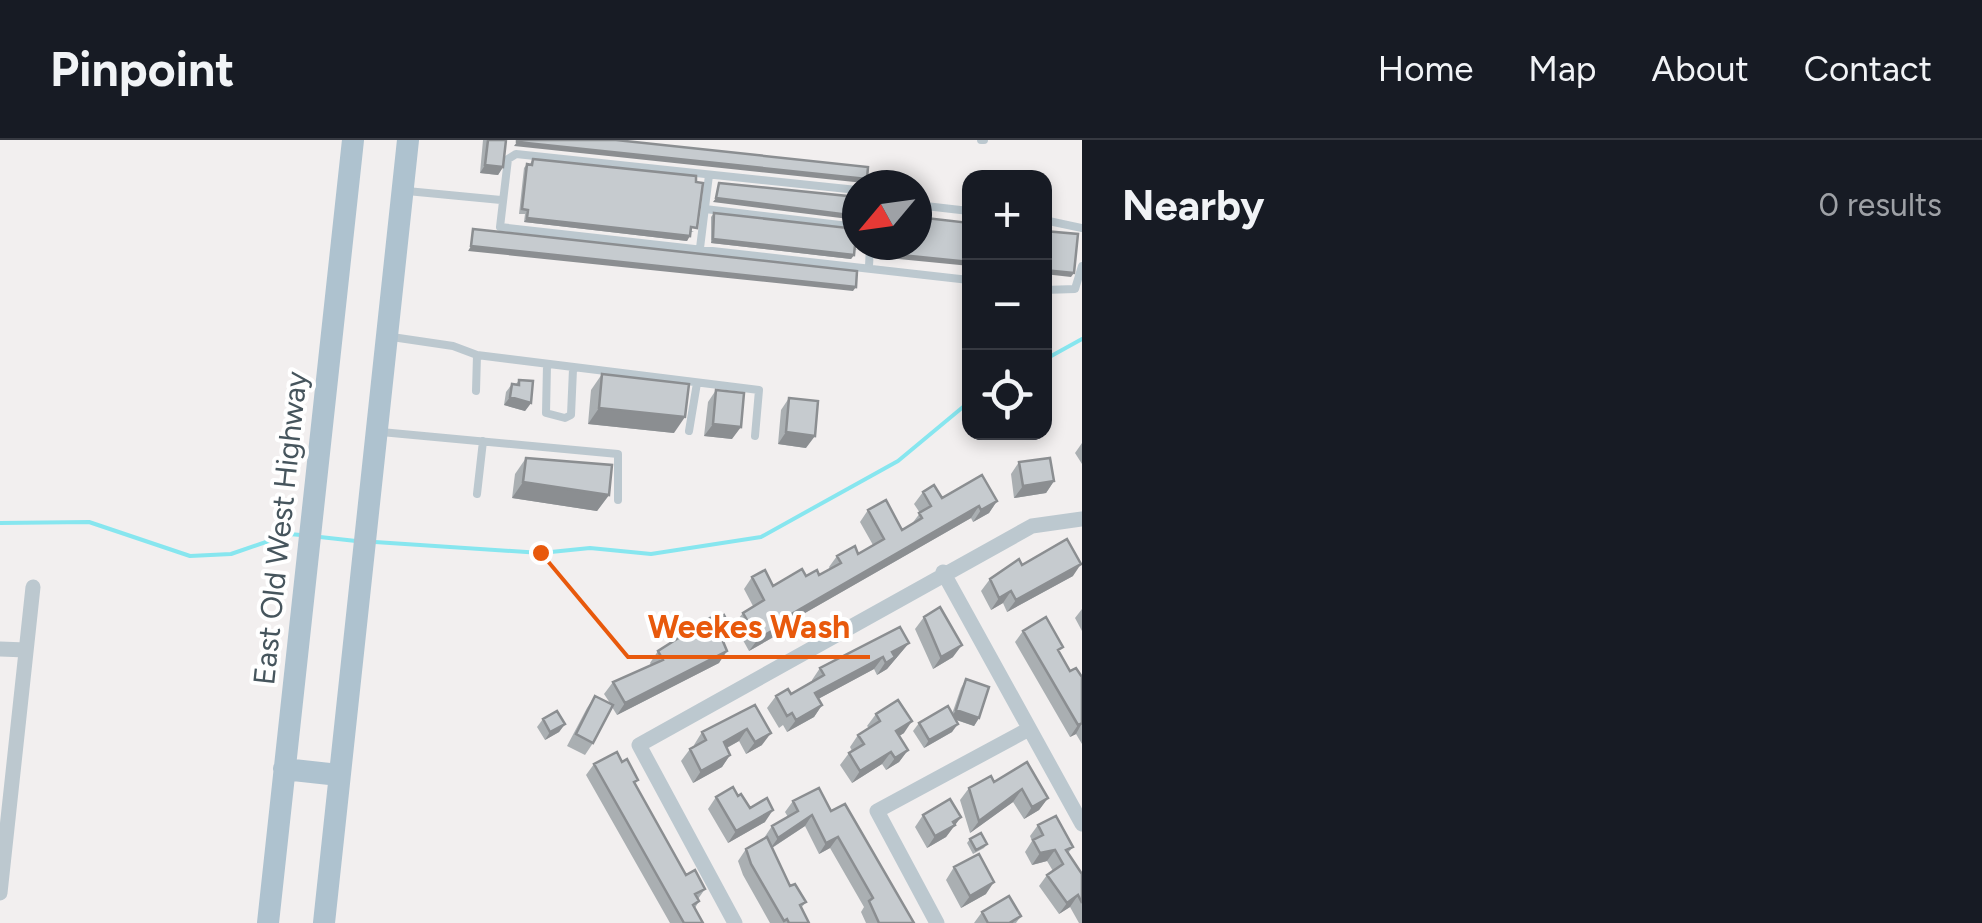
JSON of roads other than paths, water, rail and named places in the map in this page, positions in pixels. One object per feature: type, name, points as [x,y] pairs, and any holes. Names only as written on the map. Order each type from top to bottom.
[{"type":"main road","name":"East Old West Highway","points":[[268,923],[352,140]]},
{"type":"main road","points":[[324,923],[408,140]]},
{"type":"main road","points":[[284,769],[339,775]]},
{"type":"street","points":[[734,923],[639,744],[1032,526],[1082,518]]},
{"type":"street","points":[[943,572],[1082,824]]},
{"type":"street","points":[[0,893],[33,588]]},
{"type":"street","points":[[0,649],[26,650]]},
{"type":"street","points":[[937,923],[877,811],[1028,730]]},
{"type":"lane","points":[[842,188],[516,154],[508,159],[500,227],[505,231],[700,248],[962,279]]},
{"type":"lane","points":[[700,248],[709,175]]},
{"type":"lane","points":[[403,191],[501,200]]},
{"type":"lane","points":[[932,207],[962,210]]},
{"type":"lane","points":[[704,210],[842,225]]},
{"type":"lane","points":[[1052,222],[1082,228]]},
{"type":"lane","points":[[869,260],[869,267]]},
{"type":"lane","points":[[1052,289],[1075,288],[1082,266]]},
{"type":"lane","points":[[387,336],[453,346],[477,356],[760,390],[756,436]]},
{"type":"lane","points":[[476,391],[477,356]]},
{"type":"lane","points":[[548,365],[546,413],[554,417],[571,415],[573,369]]},
{"type":"lane","points":[[689,431],[697,384]]},
{"type":"lane","points":[[377,432],[618,454],[618,500]]},
{"type":"lane","points":[[477,494],[482,441]]},
{"type":"waterway","points":[[1052,356],[1082,339]]},
{"type":"waterway","points":[[375,542],[541,553],[590,548],[651,554],[761,537],[898,461],[962,408]]},
{"type":"waterway","points":[[0,523],[89,522],[190,556],[231,554],[289,534],[301,535]]},
{"type":"waterway","points":[[320,537],[356,541]]},
{"type":"place","name":"Weekes Wash","points":[[541,553]]}]
